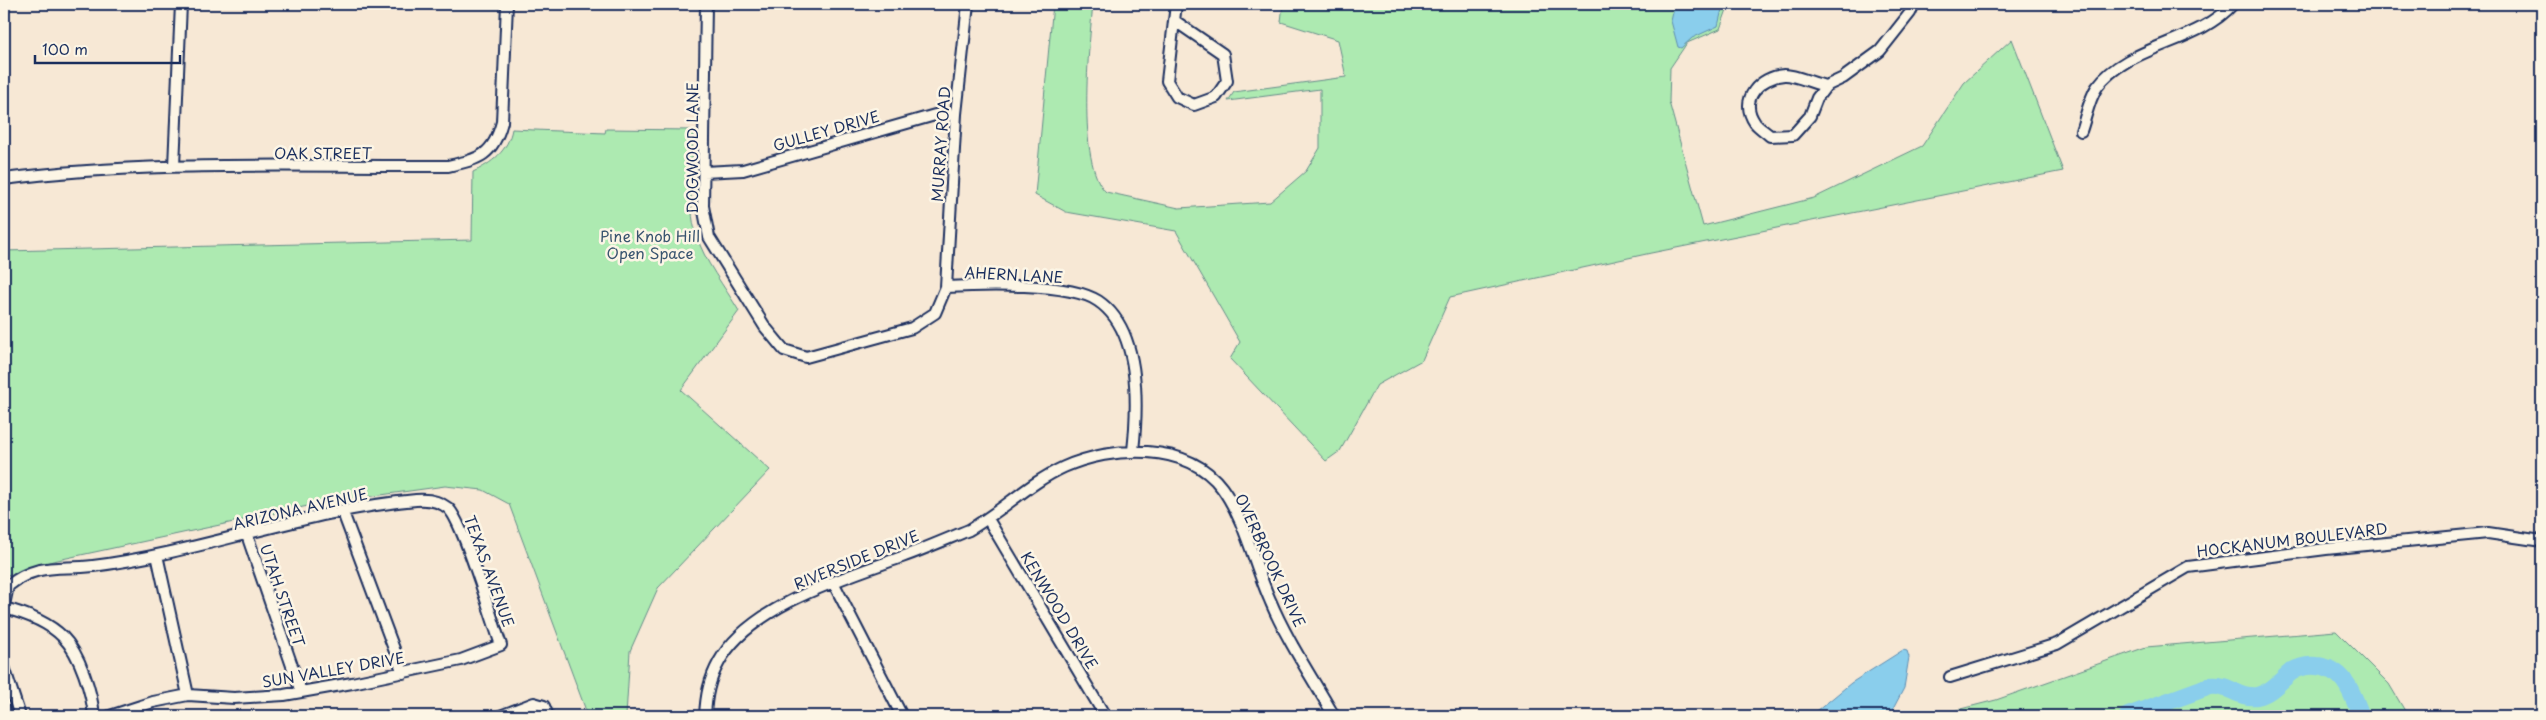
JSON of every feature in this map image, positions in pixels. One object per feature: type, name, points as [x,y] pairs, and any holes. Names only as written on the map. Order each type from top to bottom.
[{"type":"street","points":[[174,166],[181,4]]},
{"type":"street","name":"OAK STREET","points":[[4,178],[47,173],[174,166],[448,166],[473,160],[485,153],[497,141],[502,122],[507,4]]},
{"type":"street","name":"DOGWOOD LANE","points":[[706,4],[704,206],[709,237],[765,327],[784,350],[806,357],[912,328],[936,313],[946,287]]},
{"type":"street","name":"MURRAY ROAD","points":[[946,287],[956,114],[968,4]]},
{"type":"street","points":[[1175,21],[1223,54],[1227,81],[1216,98],[1194,105],[1177,97],[1167,82],[1176,4]]},
{"type":"street","points":[[1826,86],[1787,74],[1768,78],[1754,88],[1749,108],[1755,123],[1770,136],[1792,135],[1810,116],[1817,98],[1826,86],[1843,78],[1880,51],[1910,13],[1914,4]]},
{"type":"street","points":[[2081,131],[2096,88],[2111,72],[2139,56],[2203,28],[2226,12],[2233,4]]},
{"type":"street","name":"GULLEY DRIVE","points":[[704,172],[743,170],[935,115],[956,114]]},
{"type":"street","name":"AHERN LANE","points":[[946,287],[979,285],[1040,288],[1079,293],[1098,300],[1117,319],[1132,353],[1136,425],[1133,450]]},
{"type":"street","name":"OVERBROOK DRIVE","points":[[988,519],[1018,494],[1064,467],[1097,456],[1133,450],[1166,455],[1196,465],[1221,487],[1234,510],[1270,602],[1334,716]]},
{"type":"street","name":"ARIZONA AVENUE","points":[[4,606],[8,586],[23,574],[45,568],[93,566],[157,555],[247,535],[342,510],[418,500],[436,501],[449,509]]},
{"type":"street","name":"TEXAS AVENUE","points":[[449,509],[461,528],[501,645]]},
{"type":"street","points":[[342,510],[403,673]]},
{"type":"street","name":"RIVERSIDE DRIVE","points":[[705,716],[707,687],[720,660],[740,636],[805,593],[969,530],[988,519]]},
{"type":"street","name":"KENWOOD DRIVE","points":[[988,519],[1105,716]]},
{"type":"street","name":"HOCKANUM BOULEVARD","points":[[1950,677],[2056,644],[2188,567],[2326,549],[2488,533],[2542,541]]},
{"type":"street","name":"UTAH STREET","points":[[247,535],[301,692]]},
{"type":"street","points":[[157,555],[188,695]]},
{"type":"street","points":[[834,582],[902,716]]},
{"type":"street","points":[[4,606],[29,614],[64,637],[81,666],[87,681],[92,696],[94,716]]},
{"type":"street","name":"SUN VALLEY DRIVE","points":[[110,716],[153,702],[188,695],[234,698],[301,692],[460,660],[501,645]]},
{"type":"street","points":[[4,667],[20,716]]},
{"type":"street","points":[[4,705],[14,702]]},
{"type":"street","points":[[500,716],[534,703],[544,706],[548,716]]},
{"type":"green space","points":[[1053,4],[1093,4],[1087,74],[1087,102],[1091,156],[1097,178],[1106,192],[1179,208],[1270,202],[1306,171],[1320,148],[1320,89],[1228,101],[1234,92],[1346,77],[1338,40],[1281,22],[1283,4],[1729,4],[1720,29],[1687,43],[1670,68],[1669,102],[1703,226],[1814,198],[1922,146],[1964,83],[2012,39],[2063,171],[1651,253],[1450,297],[1422,360],[1377,385],[1340,451],[1326,461],[1230,359],[1240,342],[1176,231],[1066,212],[1035,195]]},
{"type":"green space","name":"Pine Knob Hill Open Space","points":[[512,129],[605,133],[606,129],[693,130],[691,196],[693,223],[709,264],[739,311],[681,390],[770,470],[658,588],[630,651],[626,716],[588,716],[509,504],[483,490],[445,486],[317,504],[53,561],[4,576],[4,251],[472,240],[473,172],[487,165],[503,150]]},
{"type":"green space","points":[[2336,631],[2389,684],[2408,716],[1933,716],[1996,700],[2146,647]]},
{"type":"water","points":[[1675,4],[1723,4],[1718,26],[1692,38],[1681,48],[1678,47],[1671,21]]},
{"type":"water","points":[[1903,650],[1907,651],[1909,657],[1904,688],[1893,709],[1904,716],[1811,716],[1851,683]]},
{"type":"waterway","points":[[2128,716],[2210,686],[2222,687],[2245,695],[2257,696],[2271,689],[2294,670],[2313,666],[2334,671],[2341,677],[2346,683],[2361,716]]}]
